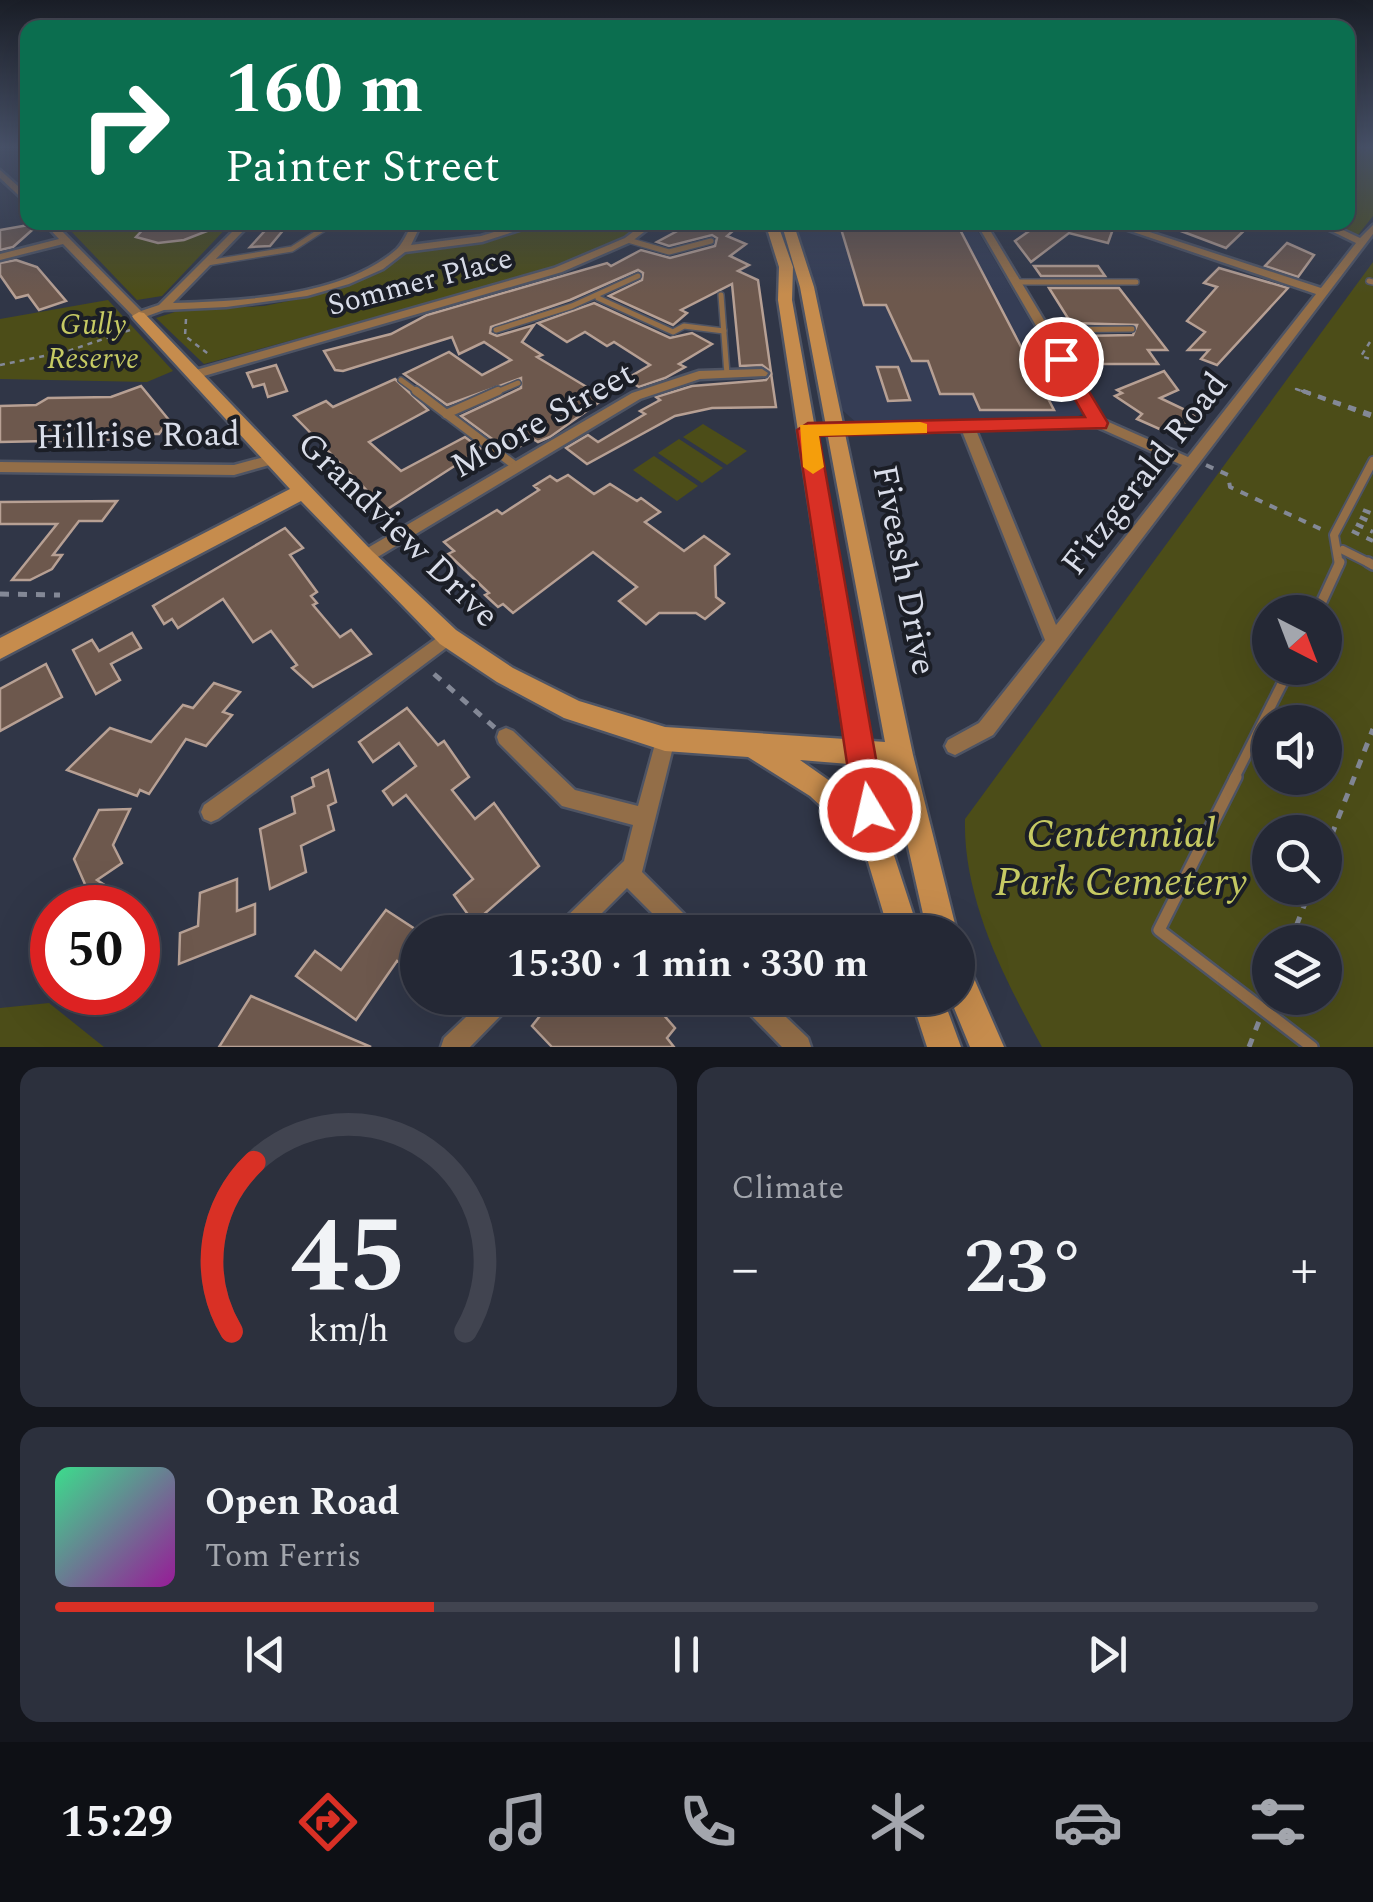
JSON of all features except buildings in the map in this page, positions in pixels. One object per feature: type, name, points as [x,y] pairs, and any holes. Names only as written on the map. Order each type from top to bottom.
[{"type":"main road","name":"Fiveash Drive","points":[[774,230],[786,267],[784,292],[874,837],[899,915]]},
{"type":"main road","name":"Fiveash Drive","points":[[789,230],[807,287],[900,756],[938,915]]},
{"type":"main road","name":"Grandview Drive","points":[[142,320],[365,557],[448,638],[573,710],[665,738],[900,756]]},
{"type":"main road","points":[[0,649],[302,491]]},
{"type":"main road","points":[[751,745],[813,781],[850,809],[874,837]]},
{"type":"main road","points":[[933,1015],[944,1047]]},
{"type":"main road","points":[[974,1015],[987,1047]]},
{"type":"street","name":"Fitzgerald Road","points":[[956,746],[986,729],[1373,228]]},
{"type":"street","name":"Grandview Drive","points":[[54,230],[142,320]]},
{"type":"street","points":[[142,320],[163,307],[240,230]]},
{"type":"street","points":[[402,249],[413,230]]},
{"type":"street","points":[[163,307],[264,303],[356,276],[402,249],[482,239],[513,230]]},
{"type":"street","name":"Sommer Place","points":[[194,375],[558,270],[642,230]]},
{"type":"street","points":[[985,230],[1098,423]]},
{"type":"street","points":[[1132,230],[1324,293]]},
{"type":"street","points":[[1335,230],[1362,242]]},
{"type":"street","points":[[0,256],[64,241]]},
{"type":"street","name":"Moore Street","points":[[365,557],[636,396],[699,375],[762,373]]},
{"type":"street","points":[[808,430],[1098,423],[1193,462]]},
{"type":"street","points":[[968,428],[1054,640]]},
{"type":"street","name":"Hillrise Road","points":[[0,467],[234,470],[275,459]]},
{"type":"street","points":[[211,812],[448,638]]},
{"type":"street","points":[[506,737],[568,799],[645,818]]},
{"type":"street","points":[[584,915],[633,868],[665,738]]},
{"type":"street","points":[[628,872],[670,915]]},
{"type":"street","points":[[452,1047],[485,1015]]},
{"type":"street","points":[[767,1015],[799,1047]]},
{"type":"lane","points":[[208,263],[260,257],[318,240],[327,230]]},
{"type":"lane","points":[[628,240],[664,256],[688,253],[712,241]]},
{"type":"lane","points":[[496,330],[525,316],[549,315],[577,301],[598,298],[638,276]]},
{"type":"lane","points":[[1016,282],[1136,282]]},
{"type":"lane","points":[[721,295],[727,374]]},
{"type":"lane","points":[[598,298],[673,332],[684,326],[724,331]]},
{"type":"lane","points":[[1044,330],[1132,329]]},
{"type":"lane","points":[[401,380],[516,467]]},
{"type":"lane","points":[[446,414],[482,394],[518,383]]},
{"type":"lane","points":[[1326,595],[1341,566],[1342,550],[1334,535],[1373,461]]},
{"type":"lane","points":[[1342,550],[1373,565]]},
{"type":"lane","points":[[1282,685],[1159,930],[1312,1047]]},
{"type":"path","points":[[188,307],[185,336],[215,358]]},
{"type":"path","points":[[0,365],[68,351],[142,320]]},
{"type":"path","points":[[1370,342],[1361,356],[1373,360]]},
{"type":"path","points":[[1332,401],[1296,389],[1373,416]]},
{"type":"path","points":[[1193,462],[1228,475],[1230,487],[1334,535]]},
{"type":"path","points":[[1340,522],[1373,532]]},
{"type":"path","points":[[1340,522],[1373,541]]},
{"type":"path","points":[[0,594],[103,596]]},
{"type":"path","points":[[434,674],[506,737]]},
{"type":"path","points":[[1339,815],[1373,729]]},
{"type":"shaded area","points":[[797,230],[977,230],[1084,413],[1068,422],[858,424],[841,409]]},
{"type":"green space","points":[[1355,197],[1373,197],[1373,216],[1358,235],[1343,230],[1355,230]]},
{"type":"green space","points":[[70,230],[224,230],[162,296],[137,300]]},
{"type":"green space","points":[[526,230],[636,230],[567,263],[521,278],[204,364],[156,318],[181,310],[264,306],[308,297],[403,254],[487,242]]},
{"type":"green space","name":"Centennial Park Cemetery","points":[[1373,262],[1373,1047],[1042,1047],[988,937],[966,849],[965,819]]},
{"type":"green space","name":"Gully Reserve","points":[[108,300],[173,371],[147,382],[0,379],[0,319]]},
{"type":"green space","points":[[703,424],[747,451],[727,465],[683,437]]},
{"type":"green space","points":[[679,439],[723,468],[702,483],[658,453]]},
{"type":"green space","points":[[654,456],[698,486],[677,501],[633,470]]},
{"type":"green space","points":[[30,1005],[30,1015],[64,1015],[104,1047],[0,1047],[0,1008]]},
{"type":"slow traffic","points":[[813,467],[808,430],[920,429]]},
{"type":"route","points":[[870,810],[808,430],[1085,427],[1098,423],[1061,359]]}]
